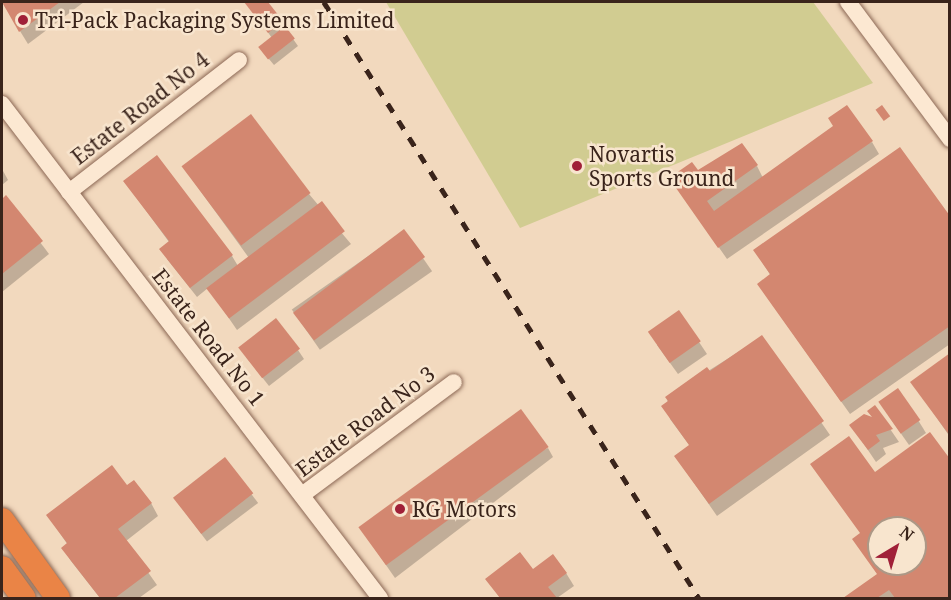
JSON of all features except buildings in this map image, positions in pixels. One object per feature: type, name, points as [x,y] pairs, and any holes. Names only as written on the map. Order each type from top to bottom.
[{"type":"highway","points":[[2,520],[58,598]]},
{"type":"highway","points":[[2,568],[24,598]]},
{"type":"street","points":[[848,2],[950,139]]},
{"type":"street","name":"Estate Road No 4","points":[[69,192],[239,60]]},
{"type":"street","name":"Estate Road No 1","points":[[2,104],[380,598]]},
{"type":"street","name":"Estate Road No 3","points":[[302,495],[454,382]]},
{"type":"shaded area","name":"Novartis Sports Ground","points":[[386,2],[813,2],[873,83],[520,228]]},
{"type":"railway","points":[[324,2],[699,598]]},
{"type":"place","name":"Tri-Pack Packaging Systems Limited","points":[[23,20]]},
{"type":"place","name":"Novartis Sports Ground","points":[[577,166]]},
{"type":"place","name":"RG Motors","points":[[400,509]]}]
